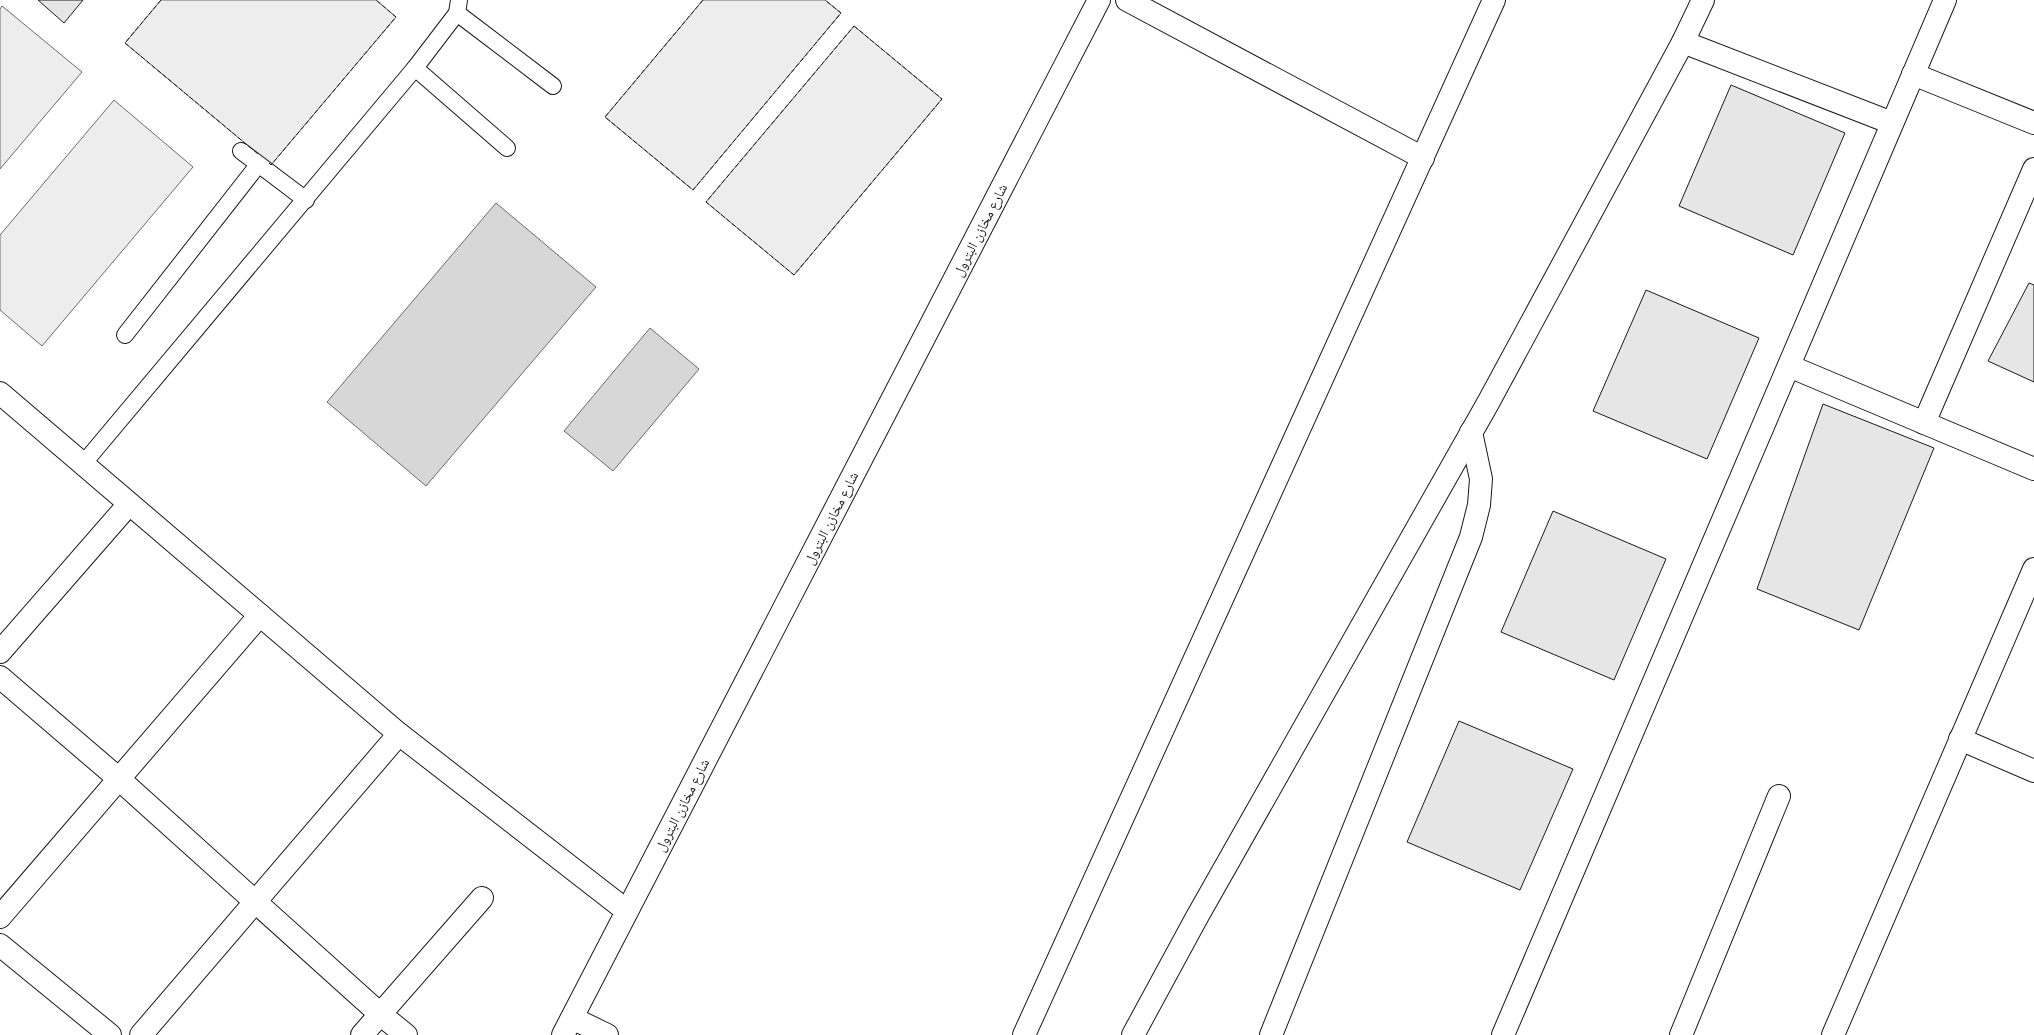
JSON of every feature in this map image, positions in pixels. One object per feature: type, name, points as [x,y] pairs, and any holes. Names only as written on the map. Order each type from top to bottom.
[{"type":"street","name":"شارع مخازن البترول","points":[[568,1027],[1099,0]]},
{"type":"street","points":[[1127,0],[1423,158]]},
{"type":"street","points":[[1024,1035],[1494,0]]},
{"type":"street","points":[[1133,1035],[1197,917],[1471,432],[1683,42],[1702,0]]},
{"type":"street","points":[[1503,1035],[1945,0]]},
{"type":"street","points":[[1683,42],[1892,123]]},
{"type":"street","points":[[1913,74],[2034,123]]},
{"type":"street","points":[[1924,423],[2034,169]]},
{"type":"street","points":[[1789,366],[2034,469]]},
{"type":"street","points":[[0,393],[399,734],[627,912]]},
{"type":"street","points":[[1271,1035],[1471,536],[1479,505],[1481,479],[1471,432]]},
{"type":"street","points":[[0,652],[129,504]]},
{"type":"street","points":[[1833,1035],[2034,569]]},
{"type":"street","points":[[0,917],[260,615]]},
{"type":"street","points":[[0,677],[119,779],[380,1014],[406,1035]]},
{"type":"street","points":[[141,1035],[399,734]]},
{"type":"street","points":[[1960,739],[2034,771]]},
{"type":"street","points":[[1681,1035],[1779,796]]},
{"type":"street","points":[[362,1035],[482,898]]},
{"type":"street","points":[[0,945],[110,1035]]},
{"type":"street","points":[[568,1027],[606,1035]]},
{"type":"lane","points":[[83,464],[306,200],[415,68],[458,6],[553,86]]},
{"type":"lane","points":[[415,68],[507,148]]},
{"type":"lane","points":[[241,151],[306,200]]},
{"type":"lane","points":[[125,335],[258,164]]},
{"type":"shaded area","points":[[161,0],[376,0],[396,17],[271,165],[125,43]]},
{"type":"shaded area","points":[[703,0],[825,0],[841,13],[693,190],[605,117]]},
{"type":"shaded area","points":[[2,6],[82,72],[0,169],[0,9]]},
{"type":"shaded area","points":[[854,26],[942,99],[794,275],[706,202]]},
{"type":"shaded area","points":[[114,100],[193,167],[42,346],[0,310],[0,235]]},
{"type":"shaded area","points":[[496,203],[596,287],[426,486],[327,402]]},
{"type":"shaded area","points":[[650,328],[699,369],[613,471],[564,431]]},
{"type":"building","points":[[38,0],[83,0],[64,23]]},
{"type":"building","points":[[1731,85],[1845,133],[1793,255],[1679,206]]},
{"type":"building","points":[[2029,283],[2034,285],[2034,382],[1988,361]]},
{"type":"building","points":[[1646,290],[1759,338],[1707,459],[1593,411]]},
{"type":"building","points":[[1823,404],[1934,448],[1859,630],[1757,589]]},
{"type":"building","points":[[1553,511],[1666,559],[1614,680],[1501,632]]},
{"type":"building","points":[[1459,721],[1573,769],[1520,890],[1407,842]]},
{"type":"fence","points":[[161,0],[125,43],[258,154]]},
{"type":"fence","points":[[269,163],[271,165],[396,17],[376,0]]},
{"type":"fence","points":[[703,0],[605,117],[693,190],[841,13],[825,0]]},
{"type":"fence","points":[[854,26],[942,99],[794,275],[706,202],[854,26]]}]
